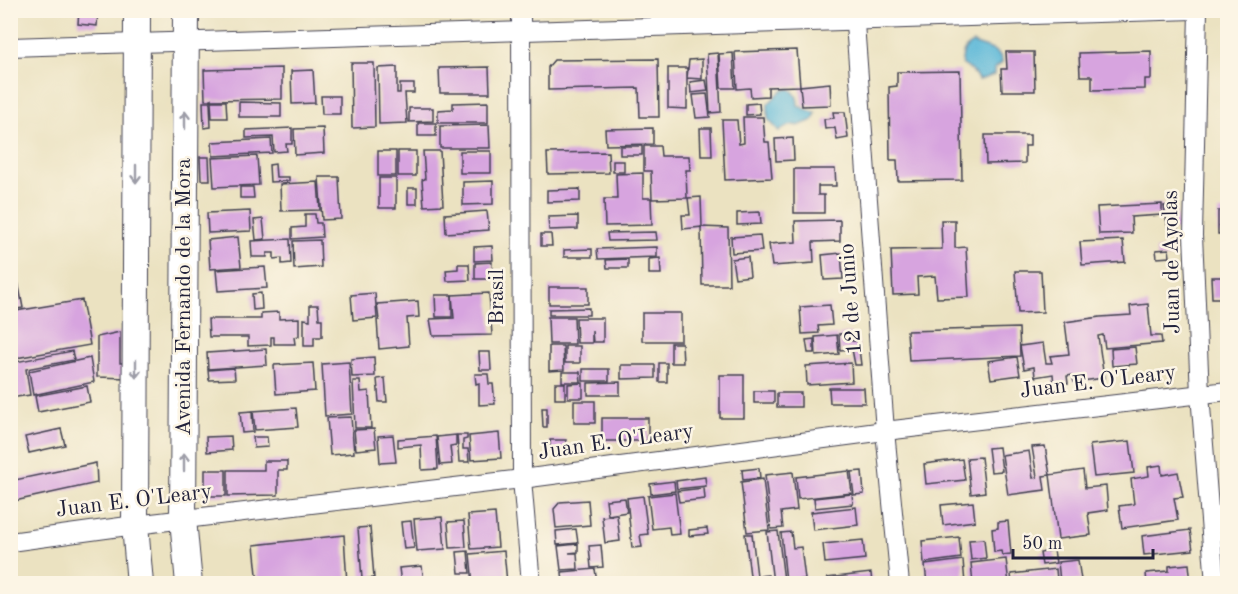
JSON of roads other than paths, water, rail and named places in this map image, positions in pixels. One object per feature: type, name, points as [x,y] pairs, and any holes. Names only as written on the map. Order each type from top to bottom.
[{"type":"main road","points":[[137,10],[135,525],[140,584]]},
{"type":"main road","name":"Avenida Fernando de la Mora","points":[[186,10],[183,519],[189,584]]},
{"type":"street","name":"Brasil","points":[[521,10],[522,479],[531,584]]},
{"type":"street","points":[[10,47],[520,32],[854,15],[1196,10]]},
{"type":"street","name":"Juan de Ayolas","points":[[1196,10],[1193,235],[1200,394],[1215,584]]},
{"type":"street","name":"12 de Junio","points":[[854,15],[885,431],[900,584]]},
{"type":"street","name":"Juan E. O'Leary","points":[[10,542],[522,479],[885,431],[1227,391]]},
{"type":"water","points":[[973,43],[996,52],[1001,58],[1002,63],[994,69],[994,75],[979,80],[962,64],[964,52]]},
{"type":"water","points":[[790,89],[797,97],[798,106],[816,113],[813,120],[798,126],[788,126],[779,131],[768,119],[768,104],[782,90]]}]
